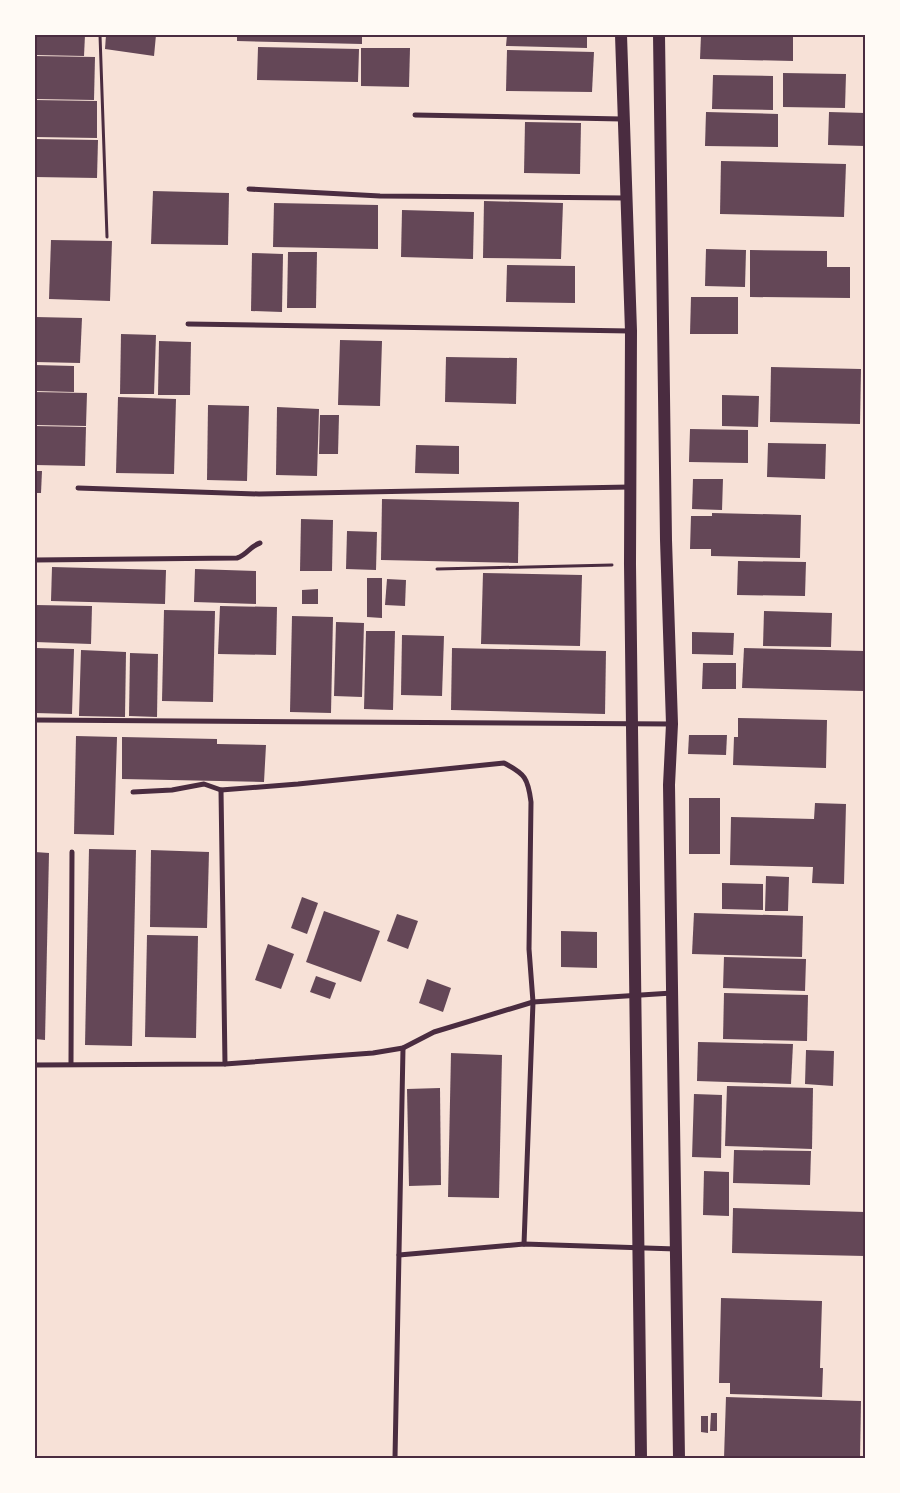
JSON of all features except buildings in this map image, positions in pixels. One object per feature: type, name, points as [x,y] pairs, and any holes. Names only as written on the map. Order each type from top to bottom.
[{"type":"main road","points":[[620,35],[631,331],[630,564],[641,1458]]},
{"type":"main road","points":[[659,35],[666,540],[672,724],[669,785],[679,1458]]},
{"type":"street","points":[[415,115],[623,119]]},
{"type":"street","points":[[249,189],[380,196],[626,198]]},
{"type":"street","points":[[188,324],[631,331]]},
{"type":"street","points":[[78,488],[259,494],[630,487]]},
{"type":"street","points":[[35,560],[237,558],[246,554],[254,545],[260,543]]},
{"type":"street","points":[[35,720],[672,724]]},
{"type":"street","points":[[133,792],[172,790],[204,784],[222,790],[504,763],[522,772],[529,784],[531,802],[529,949],[533,1002],[524,1244]]},
{"type":"street","points":[[222,790],[225,1064]]},
{"type":"street","points":[[71,1064],[72,852]]},
{"type":"street","points":[[35,1065],[225,1064],[373,1053],[403,1048],[434,1032],[533,1002],[672,993]]},
{"type":"street","points":[[395,1458],[403,1048]]},
{"type":"street","points":[[399,1255],[524,1244],[676,1249]]},
{"type":"path","points":[[100,35],[107,237]]},
{"type":"path","points":[[437,569],[630,564]]}]
